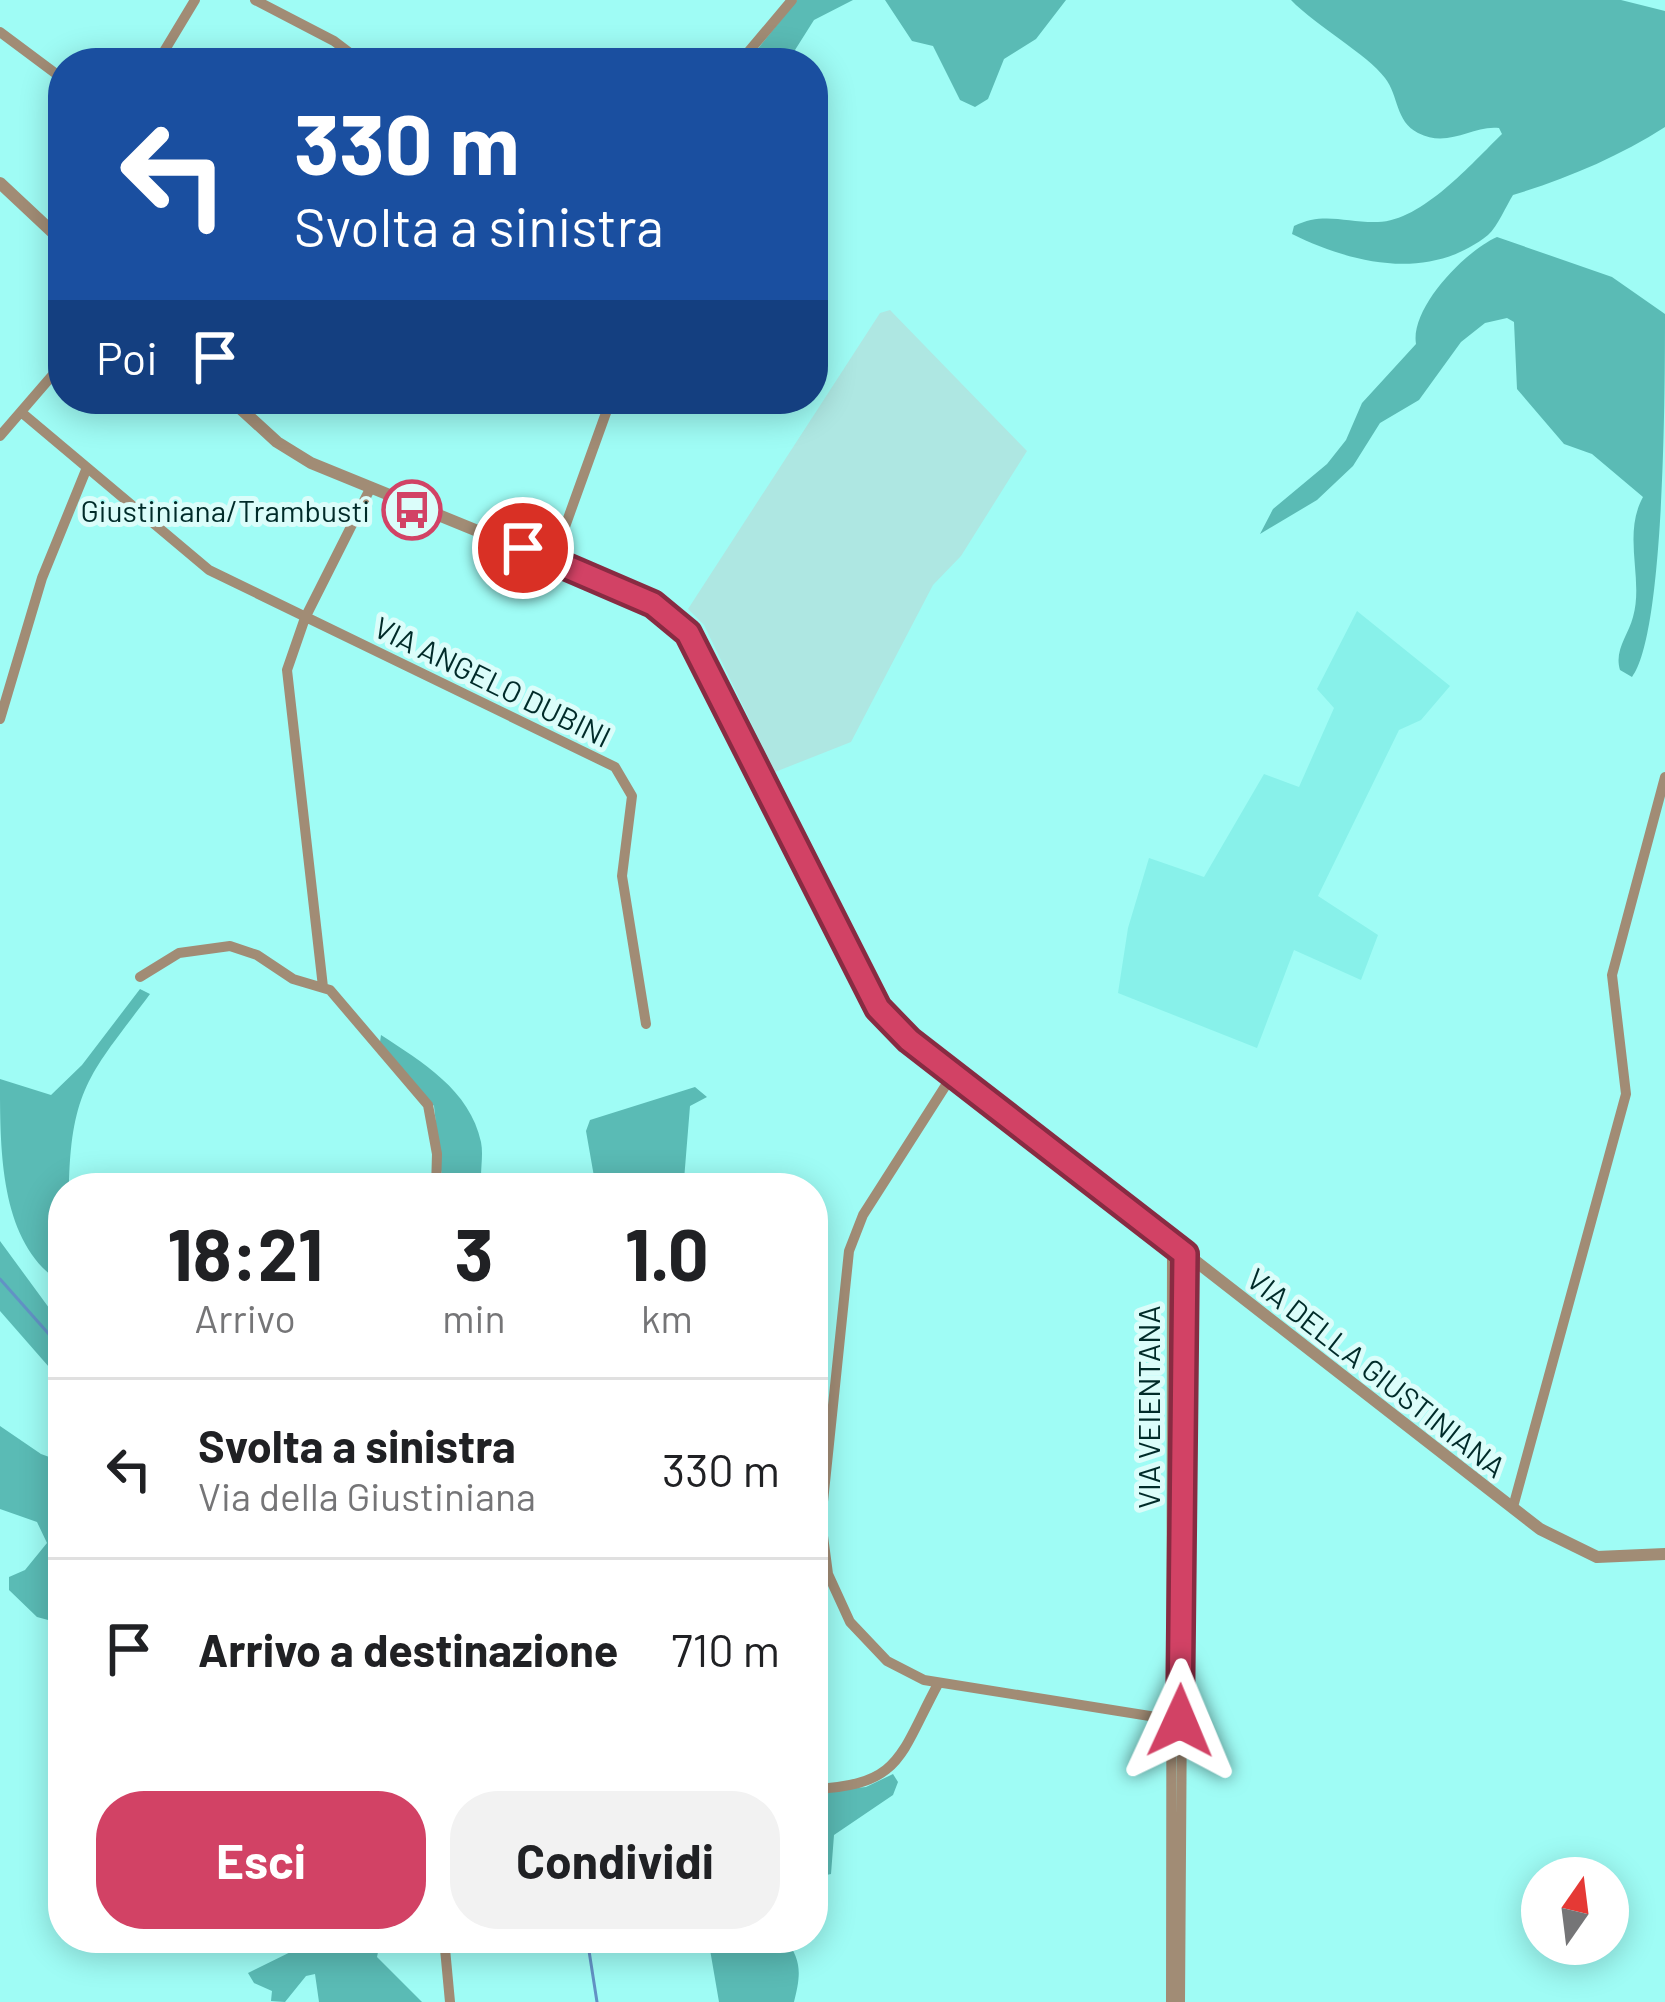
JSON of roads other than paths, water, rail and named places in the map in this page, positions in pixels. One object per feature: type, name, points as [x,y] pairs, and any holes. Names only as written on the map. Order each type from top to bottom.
[{"type":"street","points":[[166,48],[195,0]]},
{"type":"street","points":[[255,0],[343,48]]},
{"type":"street","points":[[752,48],[792,0]]},
{"type":"street","points":[[0,32],[48,68]]},
{"type":"street","points":[[0,183],[48,228]]},
{"type":"street","points":[[0,436],[48,380]]},
{"type":"street","name":"VIA ANGELO DUBINI","points":[[21,412],[209,570],[600,757],[621,772],[633,805],[622,876],[646,1024]]},
{"type":"street","name":"VIA DELLA GIUSTINIANA","points":[[247,414],[289,450],[653,604],[688,633],[873,1000],[909,1040],[1513,1507],[1590,1555],[1619,1559],[1665,1554]]},
{"type":"street","points":[[553,560],[606,414]]},
{"type":"street","points":[[0,719],[48,560],[86,470]]},
{"type":"street","points":[[323,987],[286,688],[287,663],[371,488]]},
{"type":"street","name":"VIA DELLA GIUSTINIANA","points":[[1513,1507],[1626,1094],[1611,981],[1665,776]]},
{"type":"street","points":[[140,977],[179,953],[230,946],[248,951],[293,979],[323,987],[428,1105],[436,1173]]},
{"type":"street","points":[[828,1445],[852,1240],[953,1074]]},
{"type":"street","name":"VIA VEIENTANA","points":[[1172,1244],[1180,2002]]},
{"type":"street","name":"VIA VEIENTANA","points":[[1171,2002],[1185,1254]]},
{"type":"street","points":[[828,1574],[850,1622],[887,1661],[938,1684],[1176,1721]]},
{"type":"street","points":[[828,1788],[860,1786],[881,1776],[938,1684]]},
{"type":"street","points":[[445,1953],[450,2002]]},
{"type":"waterway","points":[[0,1279],[48,1333]]},
{"type":"waterway","points":[[589,1953],[597,2002]]},
{"type":"place","name":"Giustiniana/Trambusti","points":[[412,510]]}]
